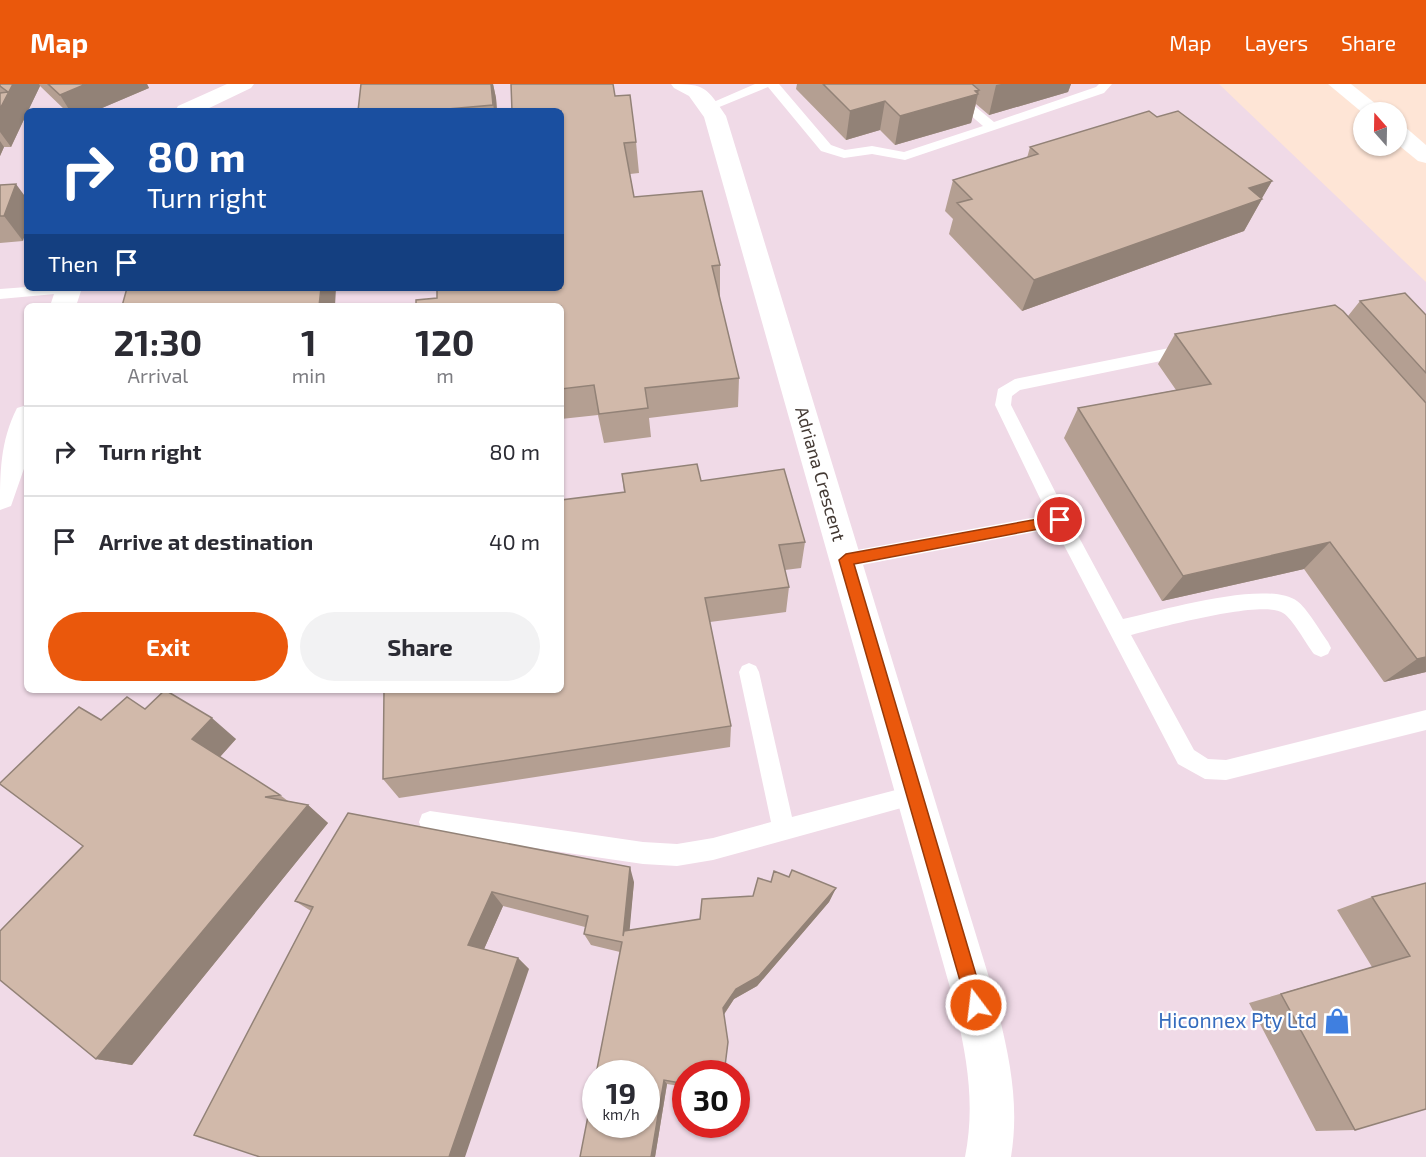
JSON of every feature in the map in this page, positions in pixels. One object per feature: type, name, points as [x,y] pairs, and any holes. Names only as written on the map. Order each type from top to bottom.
[{"type":"main road","points":[[192,108],[244,84]]},
{"type":"main road","name":"Adriana Crescent","points":[[681,84],[696,92],[715,116],[970,984],[992,1071],[992,1139],[988,1157]]},
{"type":"main road","points":[[1338,84],[1362,102]]},
{"type":"main road","points":[[1407,140],[1426,156]]},
{"type":"main road","points":[[0,498],[24,424]]},
{"type":"lane","points":[[708,107],[766,84]]},
{"type":"lane","points":[[772,84],[826,148],[835,152],[872,150],[905,156],[1100,90],[1106,84]]},
{"type":"lane","points":[[940,84],[992,127]]},
{"type":"lane","points":[[0,294],[34,291]]},
{"type":"lane","points":[[1203,348],[1015,385],[1004,393],[1003,405],[1060,520],[1186,757],[1205,770],[1226,770],[1426,720]]},
{"type":"lane","points":[[846,560],[1060,520]]},
{"type":"lane","points":[[1118,629],[1217,607],[1268,600],[1290,607],[1321,648]]},
{"type":"lane","points":[[749,672],[784,830]]},
{"type":"lane","points":[[430,822],[643,853],[677,855],[713,849],[915,795]]},
{"type":"shaded area","points":[[0,84],[1219,84],[1426,282],[1426,1157],[0,1157]]},
{"type":"building","points":[[0,84],[13,84],[0,109],[0,93],[8,92]]},
{"type":"building","points":[[48,84],[86,84],[60,95]]},
{"type":"building","points":[[361,84],[491,84],[493,105],[459,108],[358,108]]},
{"type":"building","points":[[511,84],[613,84],[615,96],[630,95],[636,142],[624,143],[634,197],[702,191],[720,265],[712,266],[739,378],[645,388],[648,408],[599,414],[594,385],[564,389],[564,303],[416,303],[416,300],[437,298],[437,291],[564,291],[564,108],[512,108]]},
{"type":"building","points":[[823,84],[972,84],[979,90],[975,91],[978,94],[900,116],[885,101],[850,111]]},
{"type":"building","points":[[1149,111],[1157,117],[1178,111],[1272,181],[1249,188],[1262,199],[1034,280],[957,203],[972,199],[953,180],[1038,154],[1030,147]]},
{"type":"building","points":[[16,184],[4,216],[0,216],[0,185]]},
{"type":"building","points":[[126,291],[321,291],[319,303],[123,303]]},
{"type":"building","points":[[1405,293],[1426,315],[1426,373],[1360,301]]},
{"type":"building","points":[[1335,305],[1426,403],[1426,657],[1417,659],[1330,542],[1183,576],[1078,408],[1211,384],[1175,334]]},
{"type":"building","points":[[697,464],[701,481],[784,469],[805,542],[779,545],[789,587],[705,598],[731,726],[383,779],[384,693],[564,693],[564,500],[625,492],[622,474]]},
{"type":"building","points":[[162,693],[170,693],[212,718],[192,739],[280,795],[265,797],[308,805],[96,1059],[0,980],[0,931],[83,846],[0,783],[79,707],[101,720],[127,697],[145,709]]},
{"type":"building","points":[[348,813],[630,867],[623,936],[624,931],[700,919],[702,899],[753,896],[758,878],[771,882],[774,871],[789,877],[792,870],[836,888],[759,976],[736,989],[723,1008],[728,1042],[726,1060],[672,1060],[672,1081],[664,1080],[660,1104],[660,1060],[599,1060],[622,942],[584,934],[588,916],[492,892],[468,945],[518,958],[449,1157],[260,1157],[194,1135],[313,907],[295,901]]},
{"type":"building","points":[[1426,883],[1426,1109],[1355,1130],[1281,994],[1410,956],[1372,897]]},
{"type":"building","points":[[584,1138],[654,1138],[651,1157],[580,1157]]},
{"type":"place","name":"Hiconnex Pty Ltd","points":[[1337,1021]]},
{"type":"route","points":[[976,1005],[846,560],[1060,520]]}]
